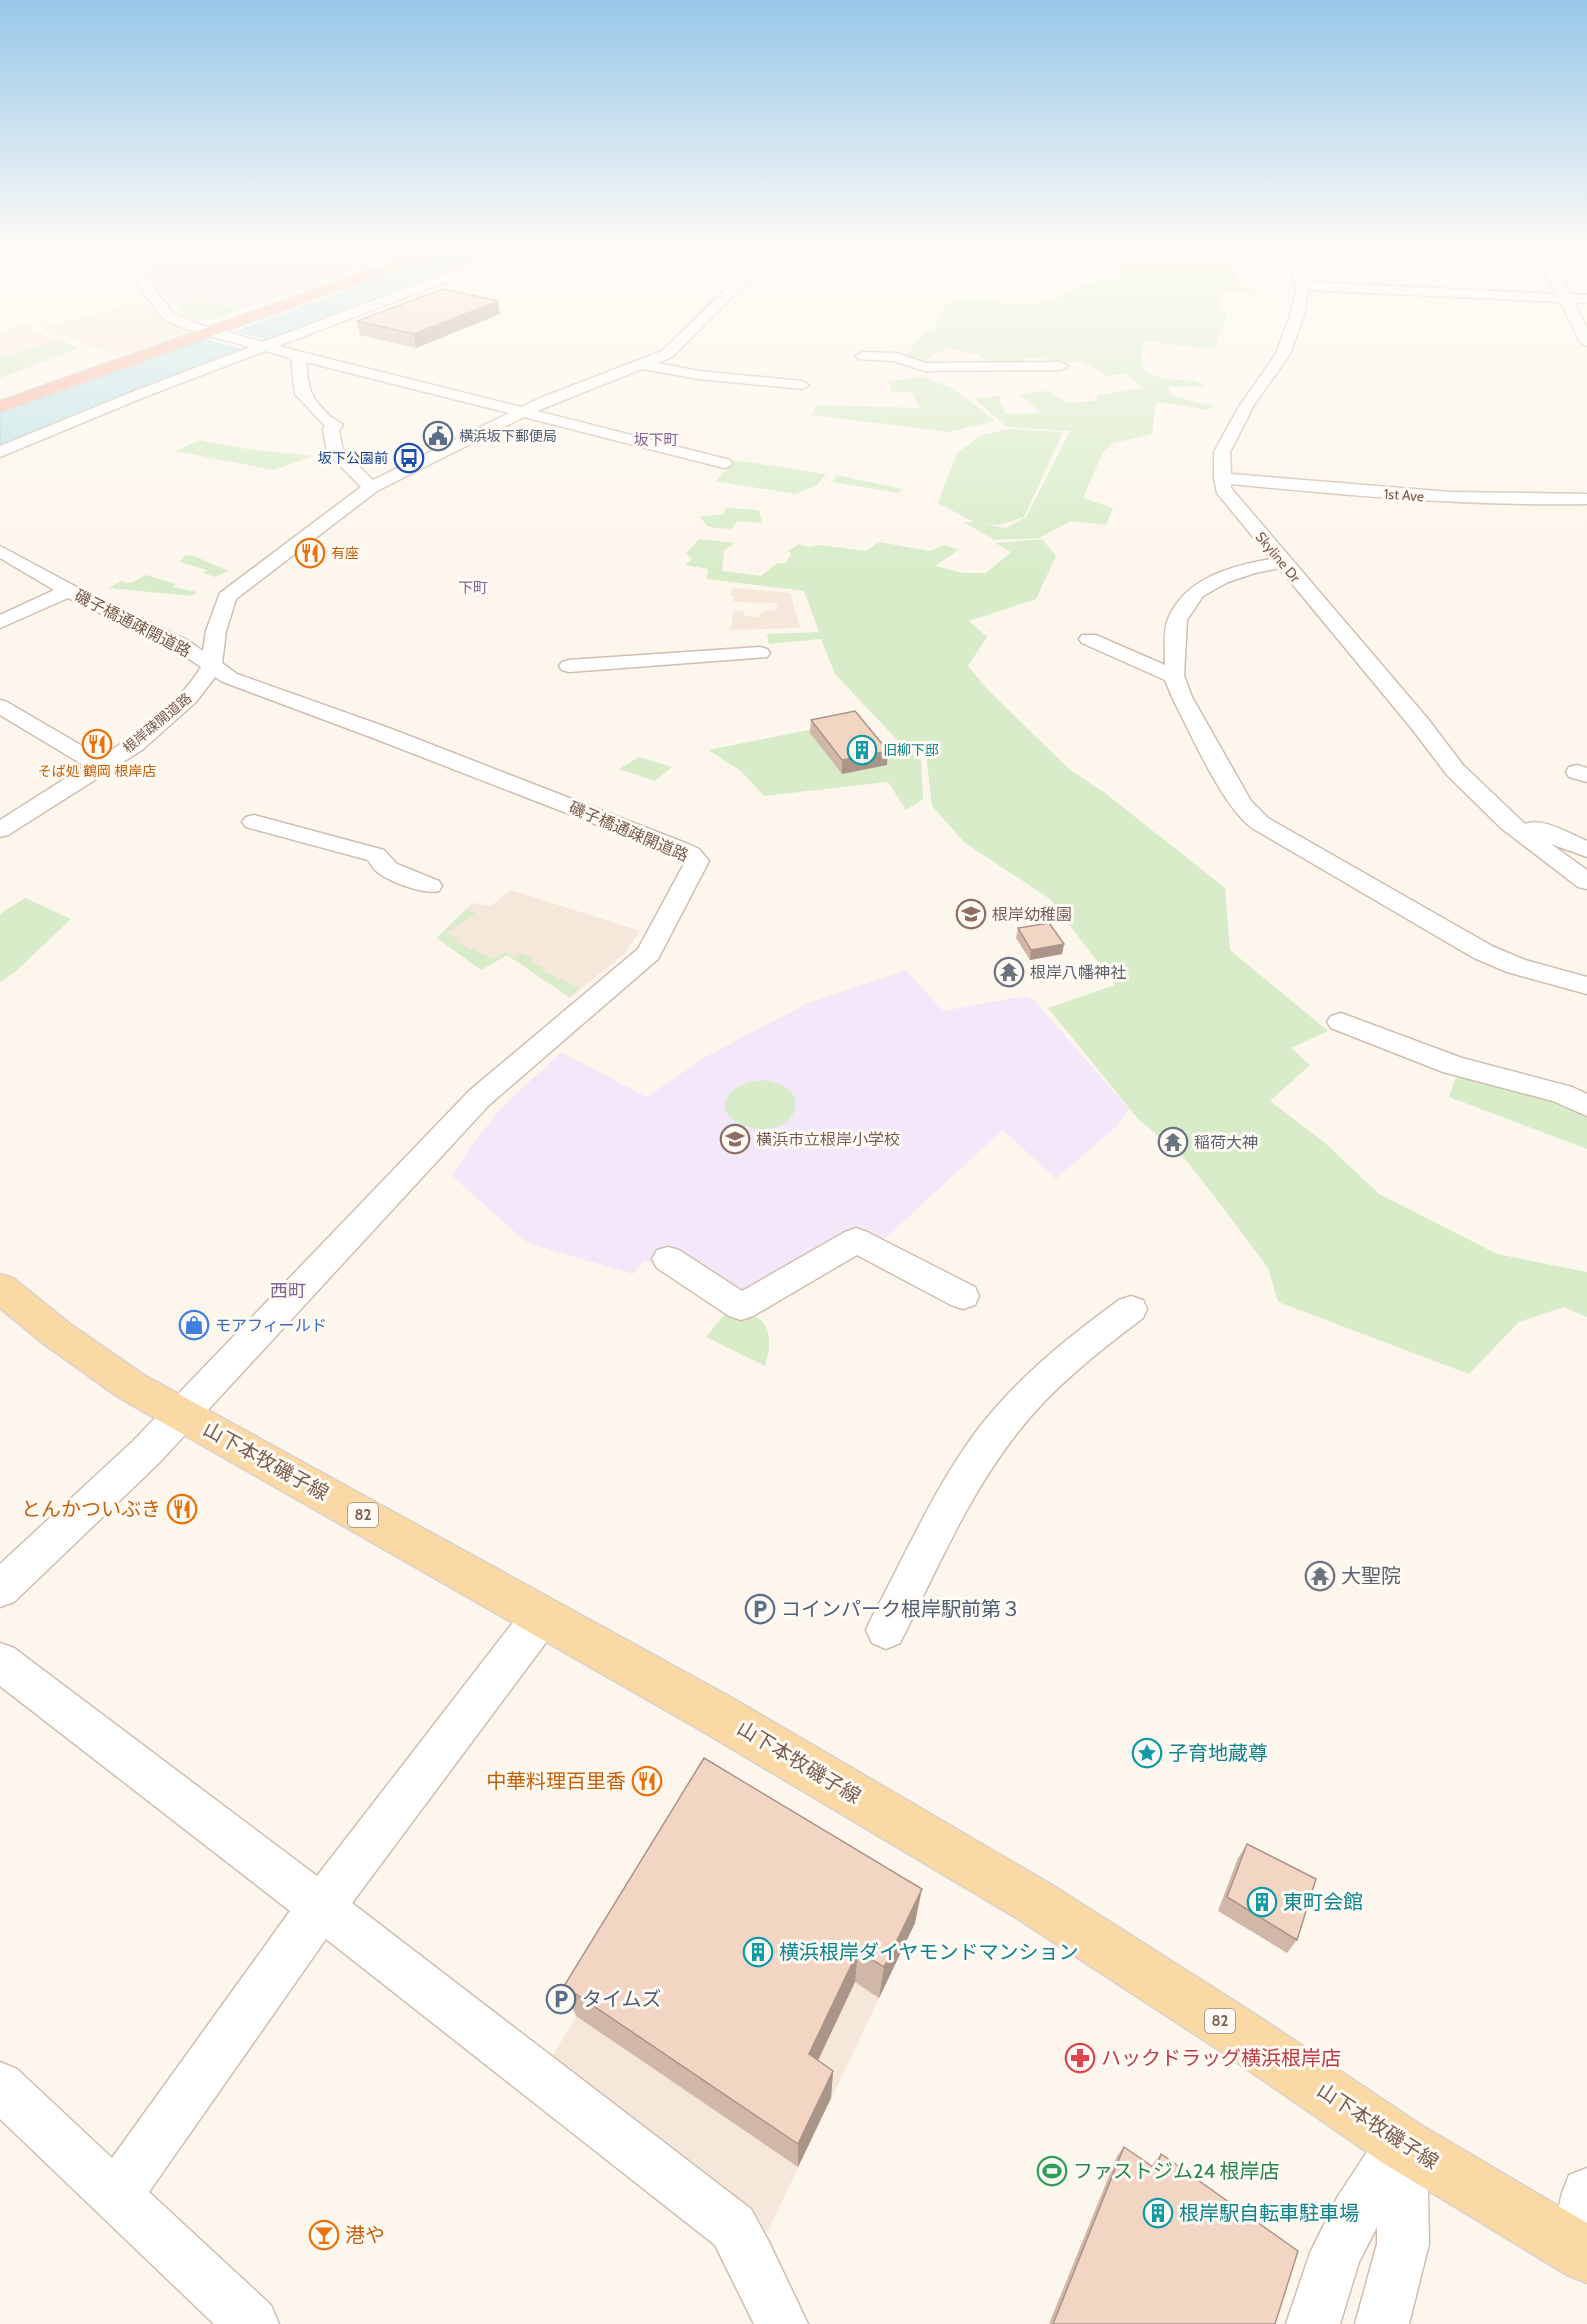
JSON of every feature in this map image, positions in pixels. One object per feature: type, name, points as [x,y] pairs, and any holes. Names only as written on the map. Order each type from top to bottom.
[{"type":"highway","points":[[6,405],[143,357]]},
{"type":"main road","name":"山下本牧磯子線","points":[[0,1288],[57,1334],[131,1386],[718,1715],[1035,1902],[1243,2036],[1402,2144],[1581,2252]]},
{"type":"street","points":[[0,452],[233,357]]},
{"type":"street","points":[[298,357],[302,394],[328,422],[334,425],[331,429],[335,452],[371,487]]},
{"type":"street","points":[[304,357],[724,463]]},
{"type":"street","name":"根岸疎開道路","points":[[0,830],[135,745],[189,698],[201,685],[211,667],[216,631],[227,597],[371,487],[550,399],[658,357]]},
{"type":"street","points":[[897,357],[925,367],[1061,366]]},
{"type":"street","points":[[1222,478],[1222,452],[1247,405],[1281,357]]},
{"type":"street","points":[[640,364],[699,375],[802,385]]},
{"type":"street","name":"1st Ave","points":[[1222,478],[1411,496],[1541,501],[1587,499]]},
{"type":"street","name":"Skyline Dr","points":[[1222,478],[1223,489],[1420,724],[1455,770],[1514,827],[1587,882]]},
{"type":"street","name":"磯子橋通疎開道路","points":[[0,551],[69,590],[180,644],[211,667],[243,684],[381,733],[680,849],[691,854],[697,861],[649,953],[479,1098],[183,1414]]},
{"type":"street","points":[[1282,562],[1251,568],[1222,578],[1196,592],[1177,620],[1174,676],[1182,697],[1249,815],[1482,952],[1516,966],[1587,986]]},
{"type":"street","points":[[0,622],[69,590]]},
{"type":"street","points":[[1089,639],[1174,676]]},
{"type":"street","points":[[569,666],[760,653]]},
{"type":"street","points":[[0,706],[82,757],[101,766]]},
{"type":"street","points":[[254,822],[376,855],[388,869],[430,886]]},
{"type":"street","points":[[1514,827],[1528,825],[1587,850]]},
{"type":"street","points":[[1341,1022],[1453,1065],[1562,1094],[1587,1106]]},
{"type":"street","points":[[668,1259],[741,1307],[855,1240],[963,1296]]},
{"type":"street","points":[[886,1630],[974,1464],[1000,1428],[1034,1389],[1089,1339],[1131,1309]]},
{"type":"street","points":[[0,1589],[146,1452],[183,1414]]},
{"type":"street","points":[[116,2194],[320,1908],[542,1616]]},
{"type":"street","points":[[0,1662],[465,2017],[732,2227],[782,2324]]},
{"type":"street","points":[[0,2086],[252,2324]]},
{"type":"street","points":[[1313,2324],[1341,2243],[1356,2214],[1402,2144]]},
{"type":"street","points":[[1382,2324],[1403,2244],[1402,2144]]},
{"type":"street","points":[[1581,2252],[1587,2193]]},
{"type":"shaded area","points":[[732,588],[790,593],[800,628],[730,630],[734,611],[742,611],[746,616],[760,617],[761,613],[767,610],[776,611],[778,603],[733,602],[734,596],[730,596]]},
{"type":"shaded area","points":[[511,890],[640,931],[625,953],[570,998],[507,955],[481,970],[437,938],[472,903],[491,906]]},
{"type":"shaded area","name":"横浜市立根岸小学校","points":[[906,970],[943,1011],[1025,996],[1033,999],[1129,1109],[1117,1126],[1056,1179],[1003,1130],[881,1242],[728,1310],[645,1260],[633,1274],[527,1243],[452,1176],[500,1109],[561,1052],[647,1097],[705,1057],[808,1003]]},
{"type":"shaded area","name":"横浜根岸ダイヤモンドマンション","points":[[708,1796],[915,1923],[767,2233],[751,2215],[550,2060]]},
{"type":"green space","points":[[0,357],[55,357],[0,378]]},
{"type":"green space","points":[[902,357],[930,357],[925,360],[940,365],[939,367]]},
{"type":"green space","points":[[982,357],[1141,357],[1144,371],[1165,379],[1194,381],[1207,386],[1168,387],[1172,396],[1215,406],[1207,410],[1156,402],[1152,434],[1113,443],[1103,452],[1083,498],[1113,508],[1106,525],[1071,521],[1039,538],[994,540],[964,522],[974,522],[938,503],[957,453],[982,435],[1010,429],[1063,432],[1024,517],[1000,525],[985,524],[1006,528],[1026,517],[1070,431],[1007,427],[974,398],[1000,396],[1000,404],[1006,414],[1042,413],[1019,394],[1048,391],[1067,403],[1097,401],[1098,395],[1145,388],[1125,374],[1106,376],[1082,361],[1067,362],[1026,358],[1023,364],[993,363]]},
{"type":"green space","points":[[923,377],[954,389],[995,421],[949,432],[811,415],[817,405],[919,408],[913,392],[892,392],[888,381]]},
{"type":"green space","points":[[199,440],[247,449],[313,456],[274,470],[175,451]]},
{"type":"green space","points":[[734,460],[826,474],[816,486],[795,494],[716,481]]},
{"type":"green space","points":[[837,475],[903,489],[898,493],[833,482]]},
{"type":"green space","points":[[726,508],[759,510],[762,523],[738,521],[731,529],[708,527],[700,517],[724,514]]},
{"type":"green space","points":[[699,539],[735,543],[724,550],[722,571],[761,576],[777,563],[786,563],[791,554],[788,551],[799,544],[809,547],[820,545],[866,551],[879,542],[930,551],[945,545],[958,550],[935,566],[963,573],[986,573],[1011,552],[995,543],[1042,539],[1056,556],[1036,599],[969,621],[987,637],[968,666],[988,690],[1069,769],[1105,793],[1225,888],[1230,950],[1328,1031],[1291,1048],[1310,1065],[1270,1101],[1324,1142],[1379,1194],[1497,1254],[1587,1272],[1587,1317],[1564,1307],[1519,1322],[1469,1374],[1278,1302],[1268,1268],[1221,1205],[1185,1159],[1138,1119],[1048,1008],[1115,985],[1050,899],[965,843],[932,806],[926,754],[902,745],[835,674],[821,639],[769,644],[767,634],[819,632],[804,591],[707,579],[708,569],[685,565],[692,559],[686,553]]},
{"type":"green space","points":[[185,555],[197,557],[228,571],[215,577],[203,573],[207,570],[180,562]]},
{"type":"green space","points":[[146,575],[176,584],[172,587],[197,592],[191,596],[109,588],[121,581],[131,583]]},
{"type":"green space","points":[[854,721],[880,748],[899,746],[921,756],[923,799],[906,810],[888,782],[764,796],[741,771],[708,750]]},
{"type":"green space","points":[[639,757],[672,767],[655,781],[619,769]]},
{"type":"green space","points":[[25,898],[71,919],[15,972],[0,982],[0,914]]},
{"type":"green space","points":[[465,910],[476,914],[446,933],[458,939],[455,942],[494,959],[505,952],[514,957],[521,953],[532,958],[530,961],[545,968],[543,971],[580,988],[570,997],[507,955],[481,970],[437,938]]},
{"type":"green space","points":[[1458,1071],[1587,1110],[1587,1149],[1449,1097]]},
{"type":"green space","points":[[764,1080],[779,1084],[790,1091],[796,1100],[792,1115],[782,1125],[768,1129],[753,1128],[739,1123],[729,1115],[725,1105],[730,1093],[742,1085]]},
{"type":"green space","points":[[728,1310],[756,1317],[766,1327],[769,1346],[765,1366],[706,1337]]},
{"type":"water","points":[[155,357],[223,357],[0,446],[0,400],[23,405]]},
{"type":"building","points":[[855,711],[888,751],[842,760],[811,720]]},
{"type":"building","points":[[1049,923],[1064,944],[1031,950],[1018,928]]},
{"type":"building","name":"横浜根岸ダイヤモンドマンション","points":[[704,1758],[922,1889],[884,1967],[858,1951],[809,2054],[833,2071],[798,2144],[564,1986]]},
{"type":"building","name":"東町会館","points":[[1247,1844],[1316,1879],[1297,1940],[1227,1897]]},
{"type":"building","name":"根岸駅自転車駐車場","points":[[1124,2147],[1156,2169],[1161,2154],[1298,2251],[1275,2324],[1053,2324]]},
{"type":"place","name":"横浜坂下郵便局","points":[[438,436]]},
{"type":"place","name":"坂下公園前","points":[[409,458]]},
{"type":"place","name":"有座","points":[[310,553]]},
{"type":"place","name":"そば処 鶴岡 根岸店","points":[[97,744]]},
{"type":"place","name":"旧柳下邸","points":[[862,750]]},
{"type":"place","name":"根岸幼稚園","points":[[971,914]]},
{"type":"place","name":"根岸八幡神社","points":[[1009,972]]},
{"type":"place","name":"横浜市立根岸小学校","points":[[735,1139]]},
{"type":"place","name":"稲荷大神","points":[[1173,1142]]},
{"type":"place","name":"モアフィールド","points":[[194,1325]]},
{"type":"place","name":"とんかついぶき","points":[[182,1509]]},
{"type":"place","name":"大聖院","points":[[1320,1576]]},
{"type":"place","name":"コインパーク根岸駅前第３","points":[[760,1609]]},
{"type":"place","name":"子育地蔵尊","points":[[1147,1753]]},
{"type":"place","name":"中華料理百里香","points":[[647,1781]]},
{"type":"place","name":"東町会館","points":[[1262,1902]]},
{"type":"place","name":"横浜根岸ダイヤモンドマンション","points":[[758,1952]]},
{"type":"place","name":"タイムズ","points":[[561,1999]]},
{"type":"place","name":"ハックドラッグ横浜根岸店","points":[[1080,2058]]},
{"type":"place","name":"ファストジム24 根岸店","points":[[1052,2171]]},
{"type":"place","name":"根岸駅自転車駐車場","points":[[1158,2213]]},
{"type":"place","name":"港や","points":[[324,2235]]},
{"type":"district","name":"坂下町","points":[[656,440]]},
{"type":"district","name":"下町","points":[[473,588]]},
{"type":"district","name":"西町","points":[[288,1291]]}]
